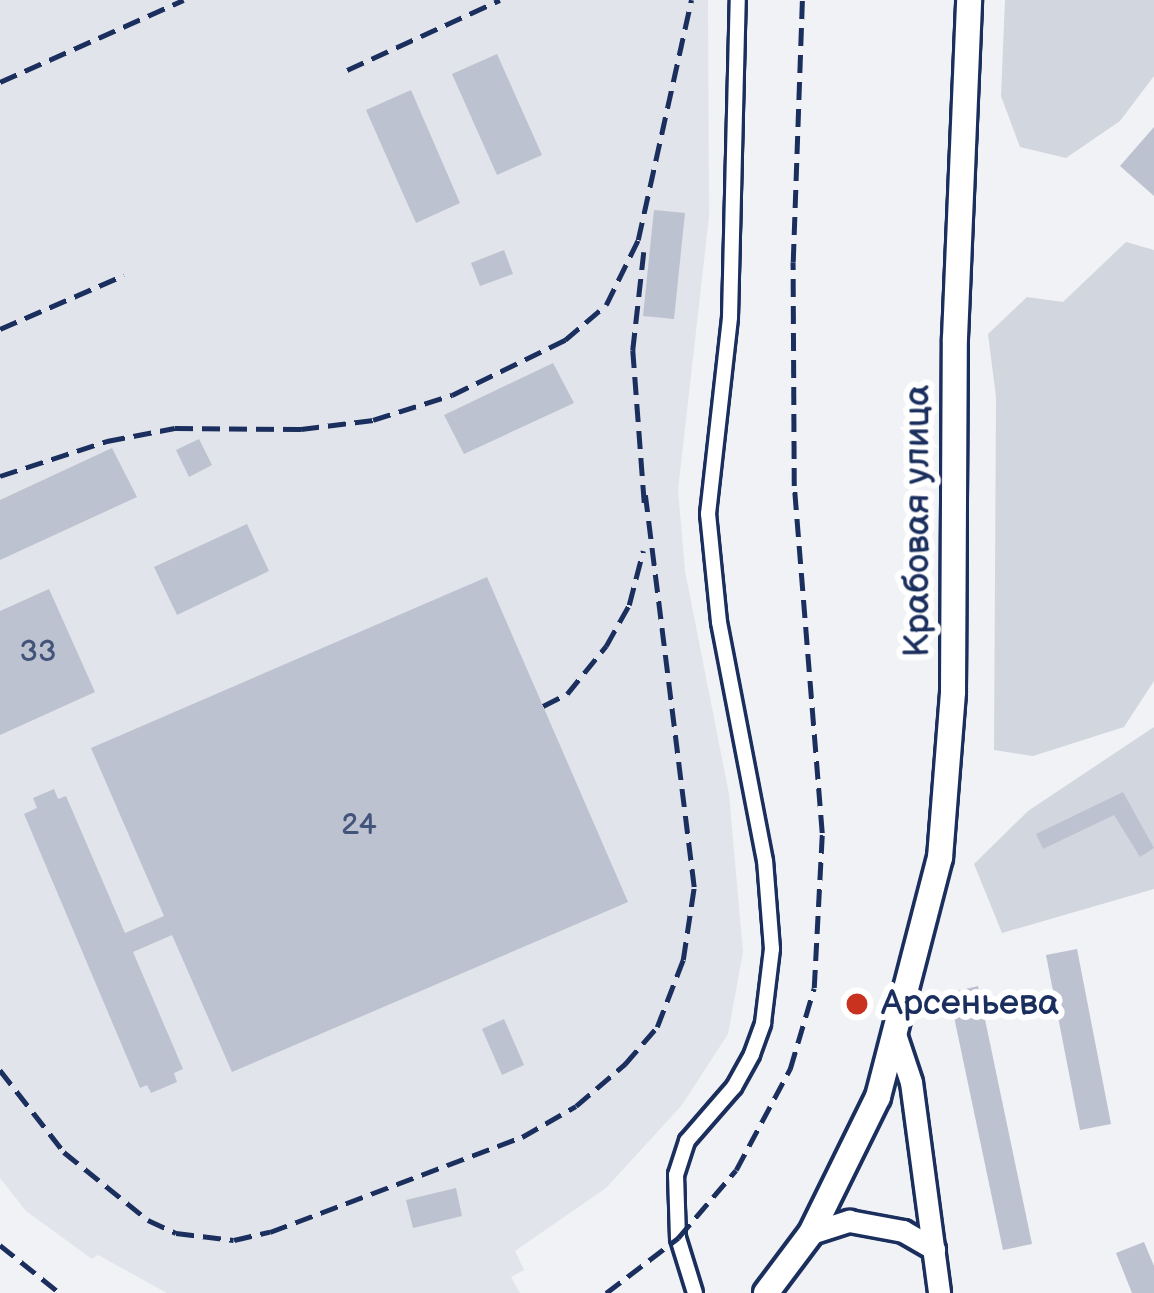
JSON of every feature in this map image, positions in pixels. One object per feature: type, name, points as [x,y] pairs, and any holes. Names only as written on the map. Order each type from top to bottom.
[{"type":"main road","name":"Крабовая улица","points":[[766,1293],[812,1233],[853,1155],[896,1037],[940,858],[948,785],[956,585],[955,338],[969,0]]},
{"type":"main road","points":[[896,1037],[911,1082],[939,1293]]},
{"type":"main road","points":[[812,1233],[849,1221],[903,1231],[934,1249]]},
{"type":"street","points":[[695,1293],[678,1238],[676,1175],[687,1141],[734,1087],[752,1054],[770,988],[772,933],[765,861],[719,622],[708,514],[730,317],[738,0]]},
{"type":"shaded area","points":[[0,0],[708,0],[709,217],[678,490],[685,571],[729,794],[743,952],[728,1034],[682,1105],[606,1188],[515,1251],[524,1270],[511,1277],[520,1293],[167,1293],[98,1255],[92,1259],[26,1211],[0,1178]]},
{"type":"shaded area","points":[[1005,0],[1154,0],[1154,76],[1120,121],[1066,158],[1020,147],[1001,96]]},
{"type":"shaded area","points":[[1126,242],[1154,250],[1154,681],[1124,727],[1033,756],[994,750],[996,397],[988,334],[1027,297],[1063,302]]},
{"type":"shaded area","points":[[1154,727],[1154,889],[1002,933],[974,864],[1028,811]]},
{"type":"building","points":[[497,54],[542,155],[497,175],[452,74]]},
{"type":"building","points":[[411,90],[460,203],[416,223],[366,110]]},
{"type":"building","points":[[1154,127],[1154,196],[1120,166]]},
{"type":"building","points":[[654,210],[685,213],[674,319],[643,316]]},
{"type":"building","points":[[504,250],[513,274],[480,286],[471,263]]},
{"type":"building","points":[[553,363],[574,403],[464,454],[444,415]]},
{"type":"building","points":[[199,439],[212,465],[189,477],[176,450]]},
{"type":"building","points":[[112,448],[137,497],[0,560],[0,500]]},
{"type":"building","points":[[247,524],[269,571],[177,615],[154,567]]},
{"type":"building","points":[[487,577],[628,902],[232,1072],[172,935],[133,952],[183,1069],[174,1073],[177,1082],[151,1093],[147,1085],[140,1088],[24,814],[37,808],[33,798],[54,789],[58,799],[66,796],[125,933],[164,916],[91,748]]},
{"type":"building","points":[[49,589],[95,692],[0,735],[0,611]]},
{"type":"building","points":[[1123,792],[1154,848],[1140,857],[1114,815],[1043,849],[1036,834]]},
{"type":"building","points":[[1077,949],[1111,1124],[1080,1130],[1046,955]]},
{"type":"building","points":[[978,986],[1032,1244],[1003,1250],[949,993]]},
{"type":"building","points":[[504,1019],[524,1065],[502,1075],[482,1029]]},
{"type":"building","points":[[456,1188],[462,1216],[413,1228],[406,1200]]},
{"type":"building","points":[[1144,1242],[1154,1266],[1154,1293],[1132,1293],[1116,1253]]},
{"type":"railway","points":[[0,82],[183,0]]},
{"type":"railway","points":[[347,70],[500,0]]},
{"type":"railway","points":[[0,476],[107,441],[175,428],[301,429],[373,420],[452,395],[565,340],[606,305],[638,240],[691,0]]},
{"type":"railway","points":[[606,1293],[678,1238],[736,1170],[790,1069],[814,988],[822,833],[794,486],[793,262],[802,0]]},
{"type":"railway","points":[[644,252],[633,350],[645,509]]},
{"type":"railway","points":[[0,329],[124,275]]},
{"type":"railway","points":[[0,1070],[64,1152],[148,1220],[176,1233],[234,1240],[270,1232],[522,1137],[576,1106],[625,1064],[657,1027],[683,960],[694,887],[645,495]]},
{"type":"railway","points":[[543,706],[567,694],[606,646],[629,605],[643,551]]},
{"type":"railway","points":[[0,1245],[60,1293]]},
{"type":"place","name":"Арсеньева","points":[[857,1004]]}]
